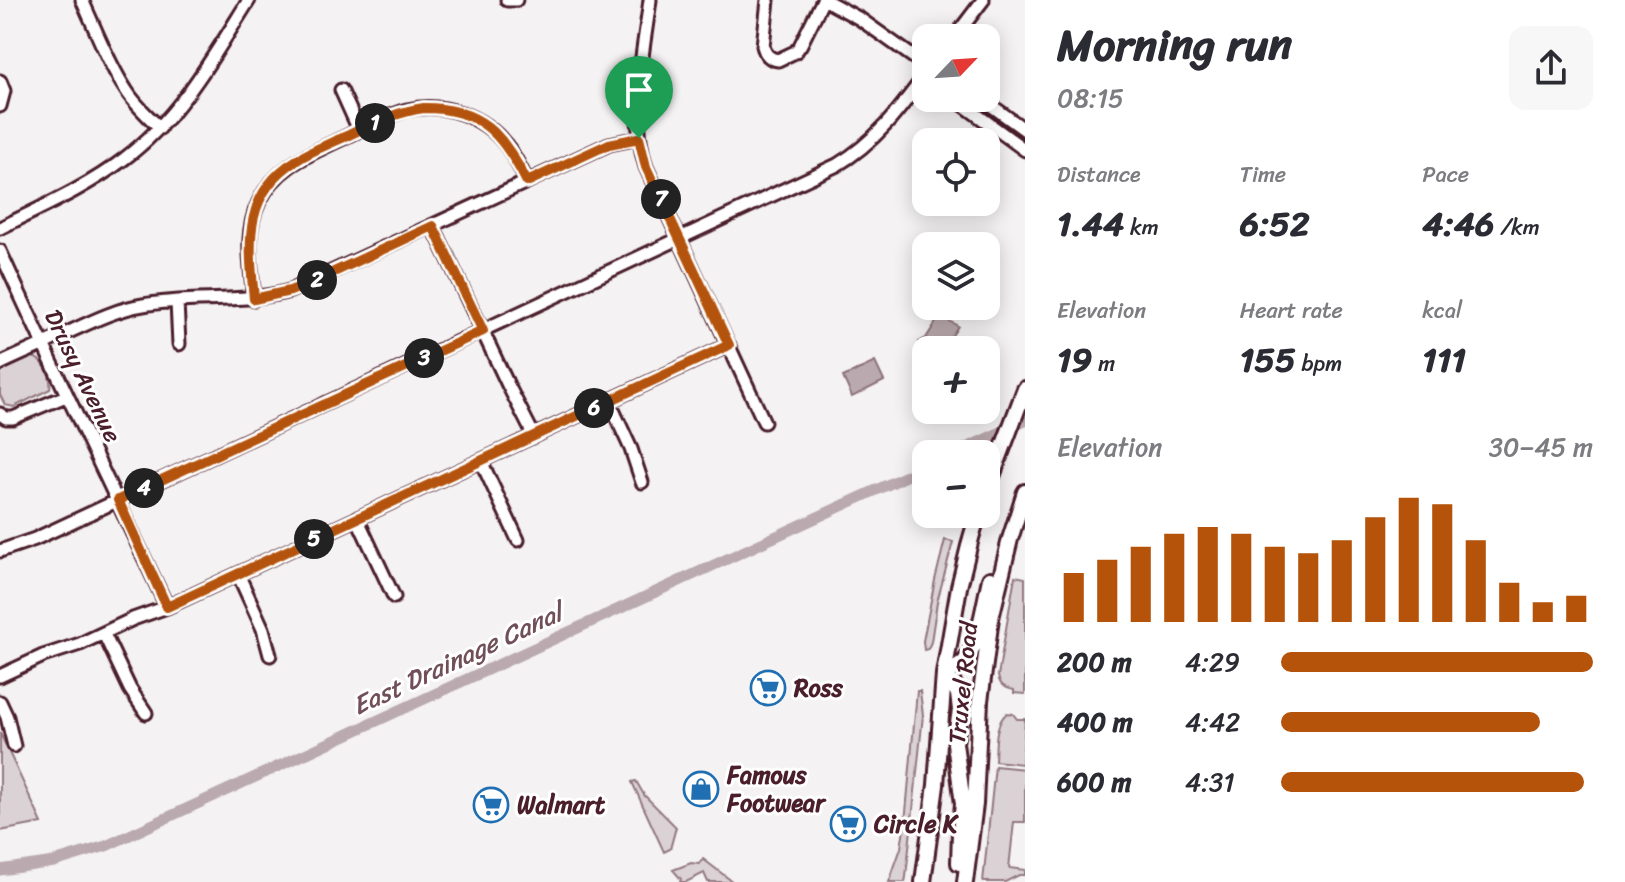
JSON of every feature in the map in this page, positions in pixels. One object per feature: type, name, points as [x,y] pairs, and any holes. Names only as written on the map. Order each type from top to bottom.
[{"type":"main road","points":[[1000,455],[1025,390]]},
{"type":"main road","points":[[962,882],[960,832],[963,804],[955,743],[960,710],[958,694],[944,674],[967,660],[974,645],[996,555],[1008,520],[1023,499]]},
{"type":"main road","name":"Truxel Road","points":[[962,882],[975,804],[980,701],[991,618],[1023,499]]},
{"type":"main road","name":"Truxel Road","points":[[923,882],[936,785],[944,674],[959,587],[974,528]]},
{"type":"street","points":[[82,0],[128,93],[160,128]]},
{"type":"street","points":[[507,0],[516,0]]},
{"type":"street","points":[[650,0],[638,102],[639,138],[646,167],[764,422]]},
{"type":"street","points":[[768,0],[763,46],[769,57],[783,59],[800,46],[824,0],[860,19],[912,56]]},
{"type":"street","points":[[965,24],[983,0]]},
{"type":"street","points":[[0,228],[92,181],[123,160],[160,128],[199,79],[244,2]]},
{"type":"street","points":[[0,81],[4,91],[0,106]]},
{"type":"street","points":[[341,90],[359,130]]},
{"type":"street","points":[[0,551],[35,539],[837,165],[870,142],[912,93]]},
{"type":"street","points":[[254,299],[250,232],[253,216],[265,191],[275,177],[299,158],[359,130],[407,110],[454,110],[470,116],[496,134],[513,155],[527,182]]},
{"type":"street","points":[[973,112],[1025,150]]},
{"type":"street","points":[[1000,112],[1025,130]]},
{"type":"street","points":[[0,364],[122,309],[145,304],[254,299],[281,294],[609,144],[639,138]]},
{"type":"street","points":[[433,226],[534,436]]},
{"type":"street","name":"Drusy Avenue","points":[[0,251],[167,607]]},
{"type":"street","points":[[177,302],[179,344]]},
{"type":"street","points":[[0,676],[167,607],[729,345]]},
{"type":"street","points":[[0,414],[13,418],[66,396]]},
{"type":"street","points":[[609,401],[642,482]]},
{"type":"street","points":[[481,461],[518,540]]},
{"type":"street","points":[[357,518],[394,597]]},
{"type":"street","points":[[238,574],[263,629],[270,655]]},
{"type":"street","points":[[104,634],[130,689],[146,713]]},
{"type":"street","points":[[0,702],[14,746]]},
{"type":"shaded area","points":[[937,320],[947,320],[958,326],[952,336],[927,336]]},
{"type":"shaded area","points":[[31,357],[46,368],[50,389],[14,407],[5,405],[0,395],[0,372]]},
{"type":"shaded area","points":[[875,362],[884,381],[852,397],[843,377]]},
{"type":"shaded area","points":[[945,540],[953,542],[937,602],[931,642],[924,650],[923,641]]},
{"type":"shaded area","points":[[1015,576],[1025,578],[1025,694],[1014,693],[1014,690],[1003,686],[998,676]]},
{"type":"shaded area","points":[[917,691],[920,691],[923,715],[906,877],[905,882],[889,882],[901,848],[905,823]]},
{"type":"shaded area","points":[[1007,713],[1017,719],[1025,719],[1022,764],[995,761],[998,729]]},
{"type":"shaded area","points":[[0,733],[42,823],[0,831]]},
{"type":"shaded area","points":[[995,766],[1025,769],[1025,822],[1014,822],[1009,868],[1025,870],[1025,875],[1005,882],[983,882]]},
{"type":"shaded area","points":[[636,781],[644,795],[676,827],[670,849],[664,852],[632,782]]},
{"type":"shaded area","points":[[703,859],[733,882],[708,882],[704,873],[680,882],[673,870],[691,863],[699,864]]},
{"type":"waterway","name":"East Drainage Canal","points":[[984,440],[1025,421]]},
{"type":"waterway","name":"East Drainage Canal","points":[[0,870],[54,862],[106,846],[912,473]]},
{"type":"place","name":"Ross","points":[[768,688]]},
{"type":"place","name":"Famous Footwear","points":[[701,789]]},
{"type":"place","name":"Walmart","points":[[491,805]]},
{"type":"place","name":"Circle K","points":[[848,824]]},
{"type":"route","points":[[424,108],[454,110],[486,125],[506,144],[527,182],[609,144],[639,138],[646,167],[729,345],[167,607],[118,500],[483,331],[433,226],[308,284],[254,299],[250,232],[258,203],[275,177],[299,158],[394,114],[424,108]]}]
